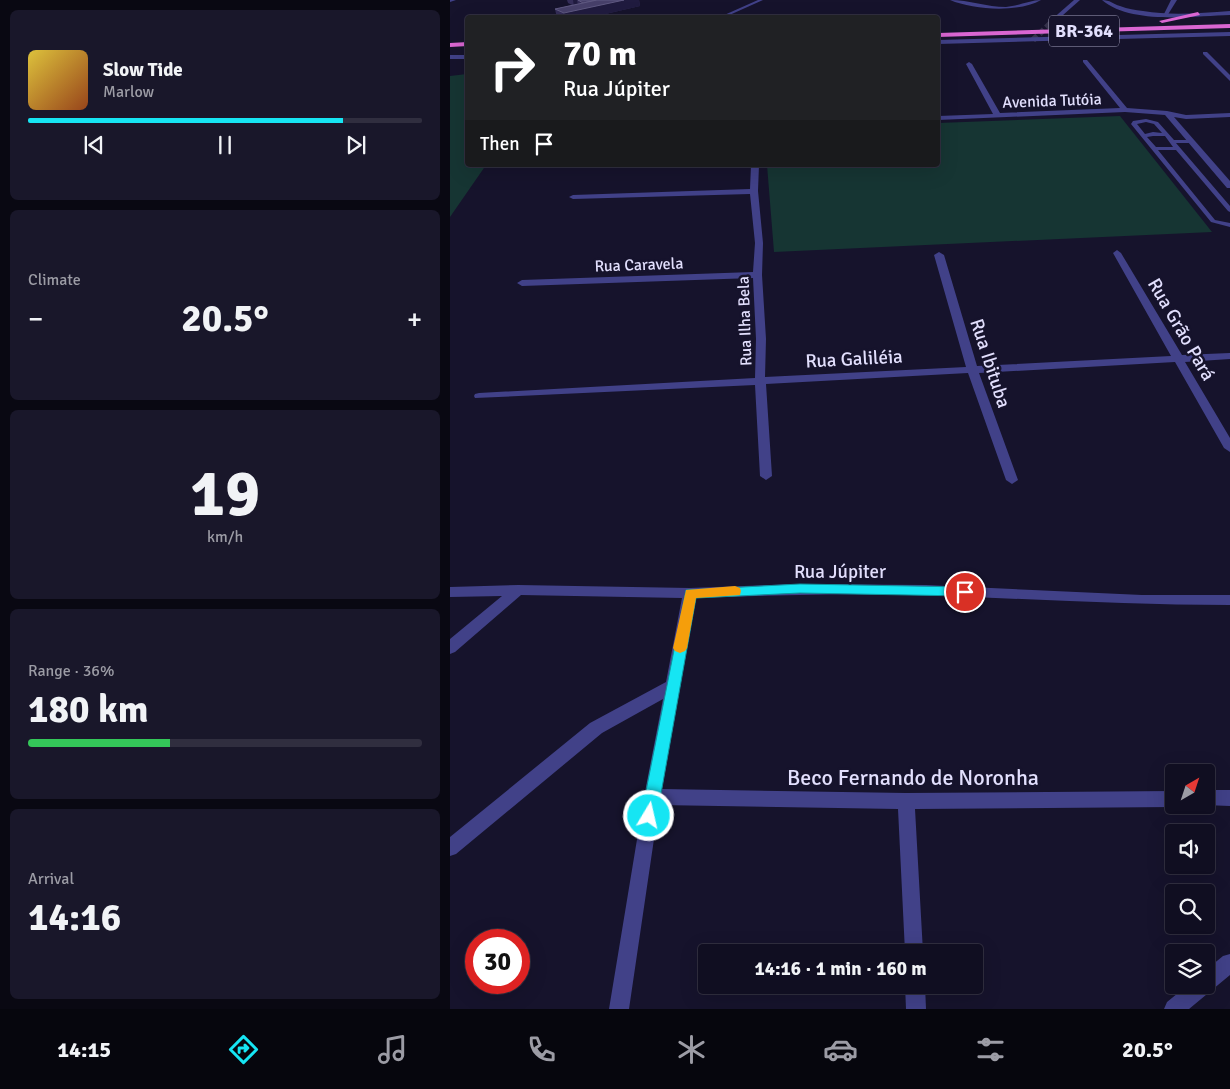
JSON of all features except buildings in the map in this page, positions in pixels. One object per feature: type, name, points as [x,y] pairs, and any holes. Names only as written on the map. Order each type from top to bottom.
[{"type":"highway","points":[[1146,24],[1198,14]]},
{"type":"highway","name":"BR-364","points":[[940,30],[1146,24],[1230,26]]},
{"type":"highway","name":"BR-364","points":[[940,35],[1230,26]]},
{"type":"highway","points":[[450,44],[465,44]]},
{"type":"highway","points":[[450,49],[465,49]]},
{"type":"street","points":[[1052,22],[1077,0]]},
{"type":"street","points":[[1105,0],[1110,5],[1123,10],[1165,14],[1230,13]]},
{"type":"street","points":[[1165,14],[1174,0]]},
{"type":"street","points":[[940,42],[1230,34]]},
{"type":"street","points":[[1204,53],[1230,79]]},
{"type":"street","points":[[450,57],[465,57]]},
{"type":"street","points":[[1085,61],[1125,110]]},
{"type":"street","points":[[969,64],[998,116]]},
{"type":"street","points":[[1202,108],[1230,107]]},
{"type":"street","name":"Avenida Tutóia","points":[[1167,113],[1186,108]]},
{"type":"street","name":"Avenida Tutóia","points":[[940,118],[1125,110],[1167,113],[1186,117],[1230,115]]},
{"type":"street","points":[[1167,113],[1230,186]]},
{"type":"street","name":"Rua Ilha Bela","points":[[755,167],[754,191],[759,243],[757,275],[761,339],[760,380],[766,476]]},
{"type":"street","points":[[573,197],[754,191]]},
{"type":"street","name":"Rua Grão Pará","points":[[1117,254],[1180,359],[1230,448]]},
{"type":"street","name":"Rua Ibituba","points":[[939,255],[973,371],[1012,480]]},
{"type":"street","name":"Rua Caravela","points":[[522,283],[757,275]]},
{"type":"street","name":"Rua Galiléia","points":[[479,396],[1230,356]]},
{"type":"street","name":"Rua Júpiter","points":[[450,592],[518,590],[690,593],[800,589],[926,590],[1142,600],[1230,600]]},
{"type":"street","points":[[450,648],[518,590]]},
{"type":"street","points":[[620,1009],[652,797],[690,593]]},
{"type":"street","points":[[450,848],[596,728],[673,686]]},
{"type":"street","name":"Beco Fernando de Noronha","points":[[652,797],[906,801],[1165,799]]},
{"type":"street","points":[[1215,798],[1230,798]]},
{"type":"street","points":[[906,801],[914,944]]},
{"type":"street","points":[[1215,975],[1230,963]]},
{"type":"street","points":[[915,994],[916,1009]]},
{"type":"street","points":[[1174,1009],[1192,994]]},
{"type":"lane","points":[[450,1],[454,0]]},
{"type":"lane","points":[[726,15],[761,0]]},
{"type":"lane","points":[[952,0],[1008,8],[1025,7],[1040,0]]},
{"type":"lane","points":[[1230,210],[1154,121],[1142,120],[1135,122],[1134,124],[1143,136],[1213,221],[1230,225]]},
{"type":"lane","points":[[1143,136],[1153,134],[1167,135]]},
{"type":"lane","points":[[1173,142],[1190,141]]},
{"type":"lane","points":[[1154,149],[1178,148]]},
{"type":"green space","points":[[465,74],[465,167],[485,167],[450,217],[450,76]]},
{"type":"green space","points":[[1120,116],[1212,232],[774,252],[767,167],[940,167],[940,123]]},
{"type":"tunnel","points":[[1033,40],[1052,22]]},
{"type":"slow traffic","points":[[680,648],[690,593],[735,591]]},
{"type":"route","points":[[649,816],[690,593],[800,589],[965,592]]}]
